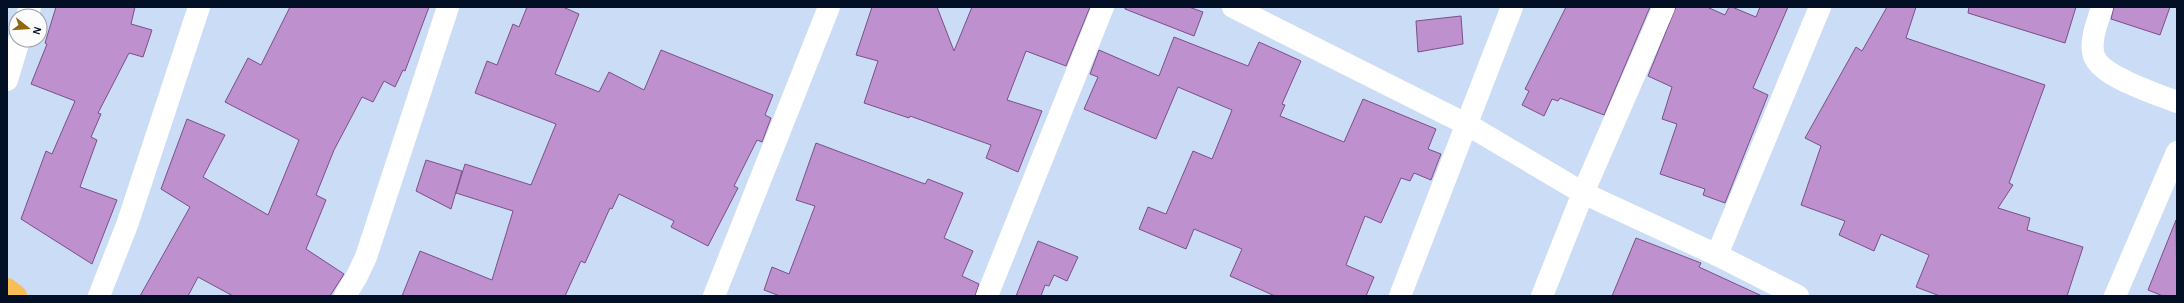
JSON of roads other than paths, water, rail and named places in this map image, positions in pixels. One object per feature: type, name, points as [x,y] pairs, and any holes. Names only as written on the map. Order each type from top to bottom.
[{"type":"highway","points":[[7,289],[16,296]]},
{"type":"street","points":[[99,296],[127,225],[199,7]]},
{"type":"street","points":[[345,296],[366,257],[448,7]]},
{"type":"street","points":[[714,296],[829,7]]},
{"type":"street","points":[[987,296],[1103,7]]},
{"type":"street","points":[[1233,7],[1468,126],[1583,193],[1717,255],[1798,296]]},
{"type":"street","points":[[1400,296],[1468,126],[1512,7]]},
{"type":"street","points":[[1542,296],[1583,193],[1664,7]]},
{"type":"street","points":[[1717,255],[1820,7]]},
{"type":"street","points":[[2102,7],[2093,40],[2094,56],[2106,72],[2177,102]]},
{"type":"street","points":[[7,80],[17,48]]},
{"type":"street","points":[[2115,296],[2177,152]]}]
